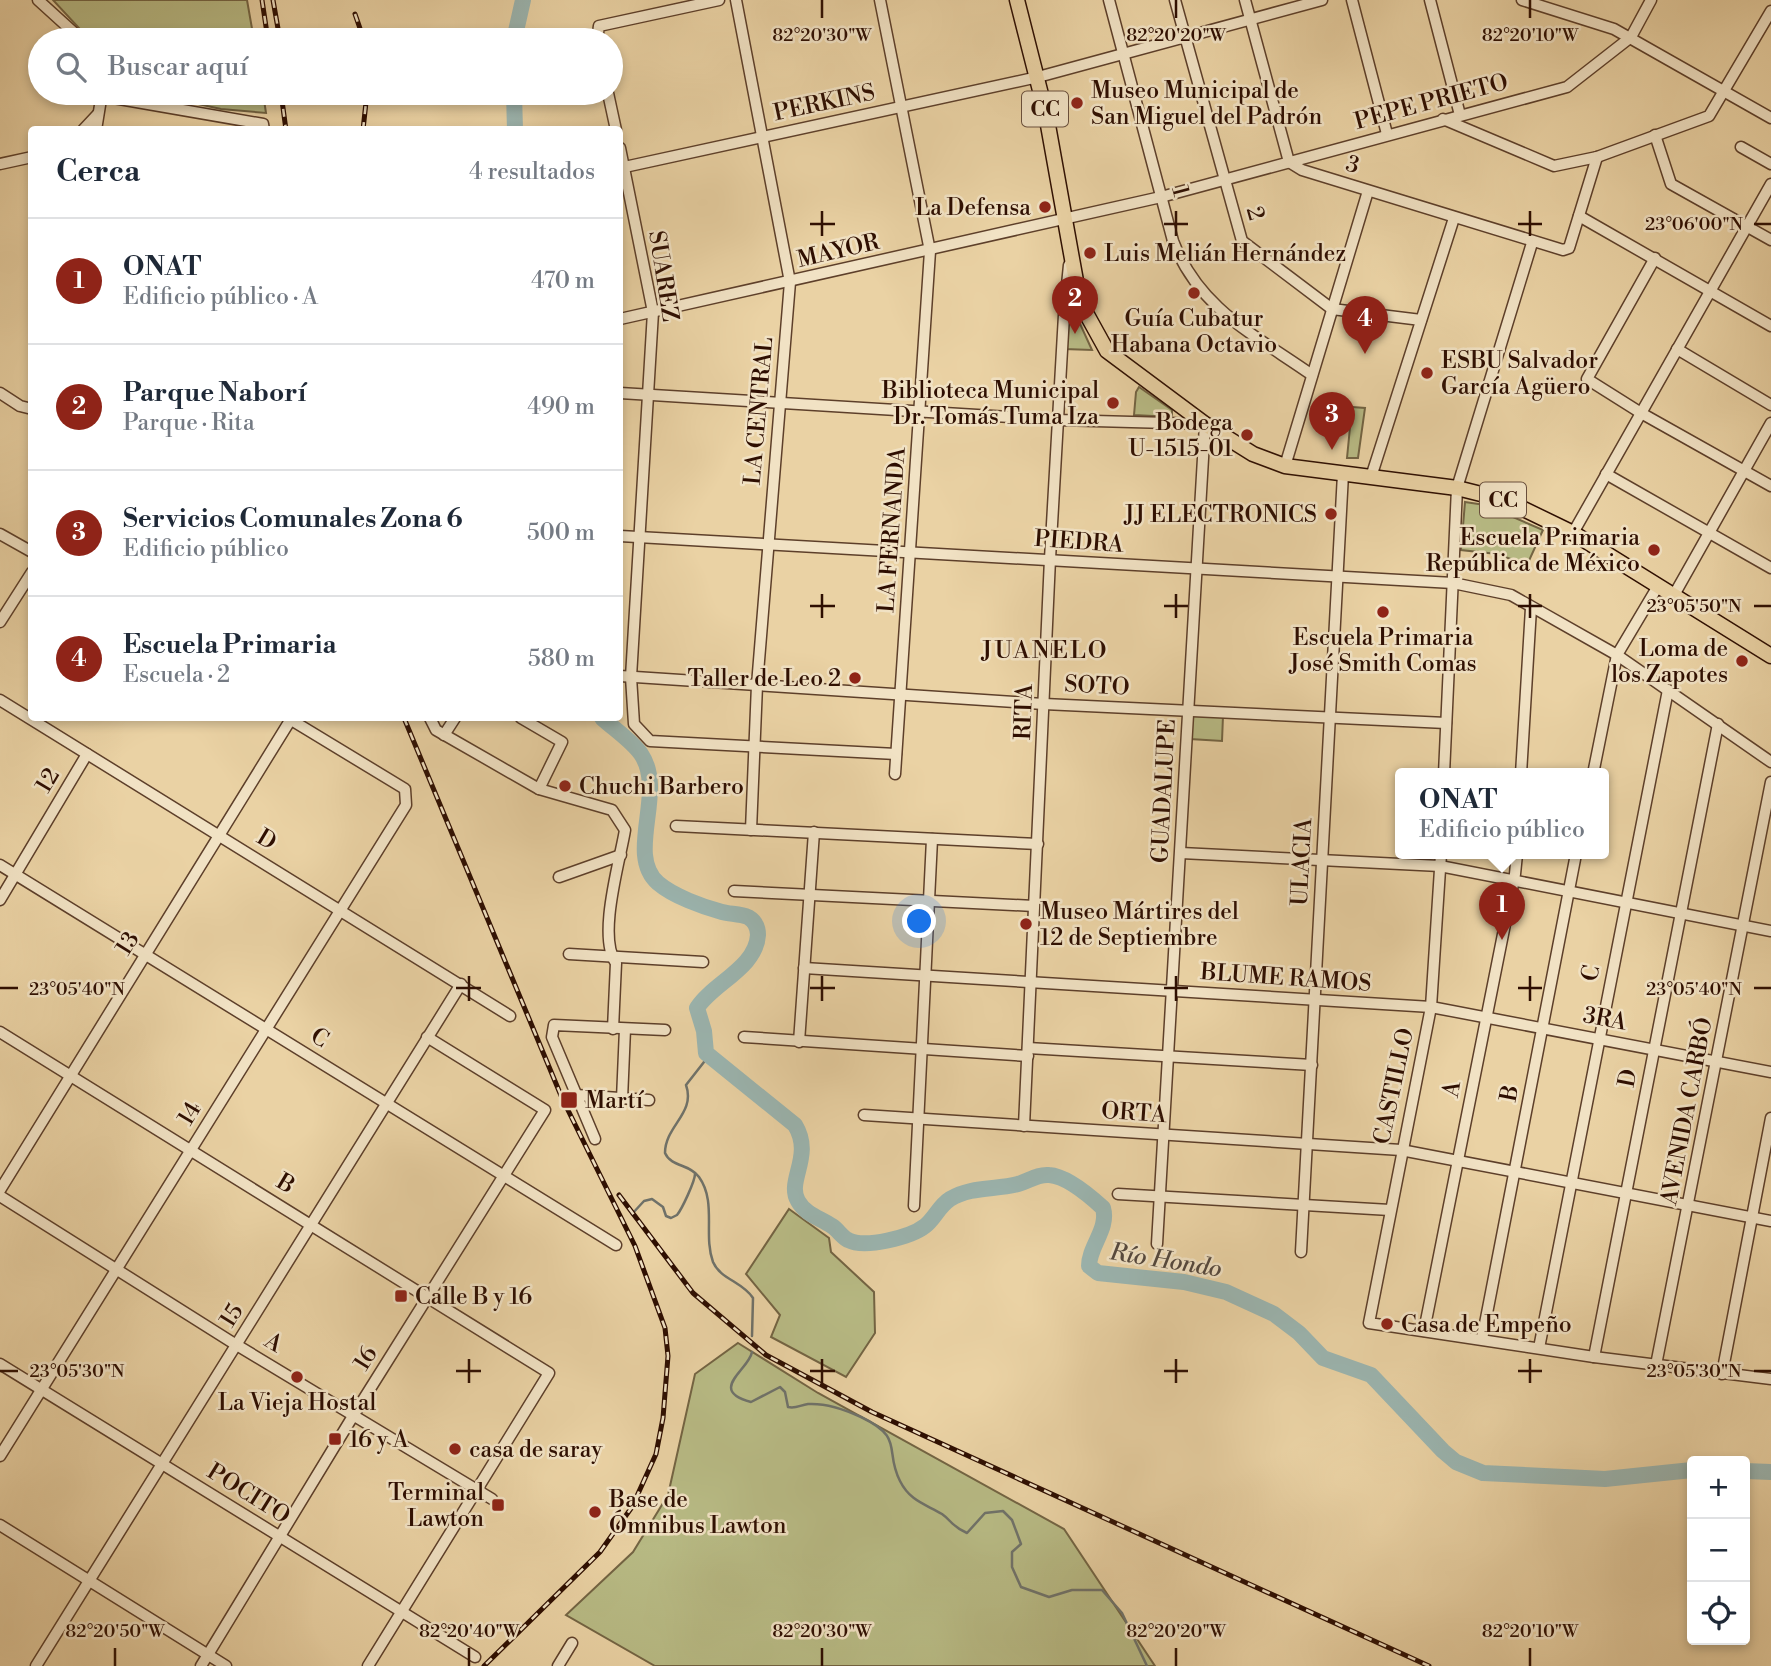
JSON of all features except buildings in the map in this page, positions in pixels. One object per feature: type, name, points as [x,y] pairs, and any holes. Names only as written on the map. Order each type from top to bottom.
[{"type":"main road","name":"CC","points":[[1017,0],[1038,77],[1066,220],[1070,257],[1086,313],[1107,351],[1205,425],[1253,454],[1285,466],[1457,488],[1505,500],[1573,533],[1771,656]]},
{"type":"street","points":[[38,0],[69,28]]},
{"type":"street","points":[[598,28],[683,4],[715,0]]},
{"type":"street","name":"LA CENTRAL","points":[[736,0],[790,282],[757,685],[751,830]]},
{"type":"street","name":"LA FERNANDA","points":[[880,0],[930,251],[895,774]]},
{"type":"street","name":"1","points":[[1109,0],[1161,197],[1184,269],[1198,289],[1216,307],[1312,375]]},
{"type":"street","name":"2","points":[[1175,0],[1242,241],[1332,309]]},
{"type":"street","points":[[1245,0],[1289,162]]},
{"type":"street","name":"PERKINS","points":[[623,167],[1038,77],[1322,0]]},
{"type":"street","points":[[1352,0],[1387,134]]},
{"type":"street","points":[[1430,0],[1460,115]]},
{"type":"street","points":[[1522,0],[1554,5],[1631,37],[1771,118]]},
{"type":"street","points":[[1631,37],[1651,0]]},
{"type":"street","points":[[1443,119],[1554,166],[1597,157],[1709,116],[1771,11]]},
{"type":"street","name":"PEPE PRIETO","points":[[1066,220],[1161,197],[1567,87],[1631,37]]},
{"type":"street","points":[[96,126],[100,105]]},
{"type":"street","points":[[156,105],[259,126]]},
{"type":"street","points":[[611,105],[615,126]]},
{"type":"street","points":[[87,126],[98,114]]},
{"type":"street","points":[[1654,135],[1671,184],[1771,240]]},
{"type":"street","points":[[1741,147],[1771,164]]},
{"type":"street","points":[[1597,157],[1579,216],[1771,326]]},
{"type":"street","points":[[0,164],[28,158]]},
{"type":"street","name":"3","points":[[1289,162],[1301,170],[1532,243],[1566,250],[1579,216]]},
{"type":"street","name":"SUAREZ","points":[[623,176],[653,312],[638,538],[625,677],[634,724],[650,741],[755,746]]},
{"type":"street","points":[[1573,533],[1771,184]]},
{"type":"street","points":[[1285,466],[1368,191]]},
{"type":"street","points":[[1371,477],[1454,218]]},
{"type":"street","name":"MAYOR","points":[[623,318],[1066,220]]},
{"type":"street","points":[[1444,768],[1457,488],[1532,243]]},
{"type":"street","name":"RITA","points":[[1024,1126],[1050,559],[1070,257]]},
{"type":"street","points":[[1655,258],[1587,379],[1640,414],[1771,486]]},
{"type":"street","points":[[1332,309],[1421,320]]},
{"type":"street","points":[[1677,349],[1771,405]]},
{"type":"street","points":[[0,393],[28,408]]},
{"type":"street","points":[[623,393],[1058,420],[1205,425]]},
{"type":"street","points":[[1674,595],[1771,423]]},
{"type":"street","name":"GUADALUPE","points":[[1157,1244],[1205,425]]},
{"type":"street","name":"ULACIA","points":[[1301,1252],[1343,474]]},
{"type":"street","points":[[1606,474],[1771,568]]},
{"type":"street","points":[[0,534],[28,550]]},
{"type":"street","name":"PIEDRA","points":[[623,536],[1453,583],[1511,595],[1618,655],[1771,762]]},
{"type":"street","points":[[0,622],[28,578]]},
{"type":"street","points":[[1594,768],[1618,655],[1658,586]]},
{"type":"street","points":[[1521,768],[1531,608]]},
{"type":"street","name":"SOTO","points":[[625,677],[1044,704],[1446,723]]},
{"type":"street","name":"C","points":[[1539,1348],[1668,690]]},
{"type":"street","name":"D","points":[[0,700],[28,717]]},
{"type":"street","name":"D","points":[[34,721],[340,908],[510,1016]]},
{"type":"street","name":"13","points":[[0,1190],[288,721]]},
{"type":"street","name":"14","points":[[0,1456],[406,804],[405,789],[295,721]]},
{"type":"street","points":[[432,721],[436,730],[538,789],[612,810],[625,830],[610,912],[610,956],[616,963],[622,1099]]},
{"type":"street","points":[[444,735],[452,721]]},
{"type":"street","points":[[526,721],[562,742],[538,789]]},
{"type":"street","name":"D","points":[[1594,1357],[1718,724]]},
{"type":"street","points":[[755,746],[896,754]]},
{"type":"street","name":"12","points":[[0,900],[87,754]]},
{"type":"street","name":"AVENIDA CARBÓ","points":[[1656,1365],[1690,1205],[1771,782]]},
{"type":"street","points":[[676,826],[1038,844]]},
{"type":"street","points":[[799,1042],[814,832]]},
{"type":"street","points":[[914,1206],[932,839]]},
{"type":"street","points":[[1181,853],[1440,866],[1771,931]]},
{"type":"street","points":[[559,877],[621,855]]},
{"type":"street","name":"CASTILLO","points":[[1423,1331],[1369,1323],[1431,1007],[1441,859]]},
{"type":"street","name":"A","points":[[1423,1331],[1459,1161],[1516,859]]},
{"type":"street","name":"B","points":[[1482,1339],[1575,859]]},
{"type":"street","name":"C","points":[[0,865],[616,1245]]},
{"type":"street","points":[[734,891],[1034,906]]},
{"type":"street","points":[[569,954],[703,962]]},
{"type":"street","name":"BLUME RAMOS","points":[[804,968],[1431,1007]]},
{"type":"street","name":"15","points":[[36,1666],[461,985]]},
{"type":"street","name":"3RA","points":[[1431,1007],[1771,1072]]},
{"type":"street","points":[[595,1139],[552,1037],[554,1025],[665,1030]]},
{"type":"street","name":"B","points":[[0,1032],[549,1373],[477,1490]]},
{"type":"street","name":"16","points":[[201,1666],[353,1416],[506,1177],[545,1110],[427,1037]]},
{"type":"street","points":[[744,1037],[920,1050],[1170,1056],[1312,1065]]},
{"type":"street","points":[[576,1095],[649,1100]]},
{"type":"street","name":"ORTA","points":[[864,1115],[1401,1150],[1771,1221]]},
{"type":"street","points":[[1722,1374],[1771,1118]]},
{"type":"street","points":[[1118,1194],[1390,1210]]},
{"type":"street","name":"A","points":[[0,1196],[237,1345],[492,1499]]},
{"type":"street","points":[[1423,1331],[1594,1357],[1771,1379]]},
{"type":"street","name":"POCITO","points":[[0,1364],[475,1657]]},
{"type":"street","points":[[368,1666],[477,1490]]},
{"type":"street","points":[[0,1525],[90,1578],[226,1666]]},
{"type":"street","points":[[558,1666],[572,1643]]},
{"type":"green space","points":[[53,0],[247,0],[252,28],[79,28]]},
{"type":"green space","points":[[203,105],[265,105],[266,113]]},
{"type":"green space","points":[[1074,313],[1092,350],[1064,349],[1066,317]]},
{"type":"green space","points":[[1139,387],[1172,410],[1172,417],[1134,415]]},
{"type":"green space","points":[[1352,407],[1365,408],[1358,458],[1347,458]]},
{"type":"green space","points":[[1465,502],[1485,505],[1543,530],[1527,565],[1497,554],[1461,550]]},
{"type":"green space","points":[[1191,714],[1223,716],[1222,741],[1190,739]]},
{"type":"green space","points":[[789,1209],[829,1238],[831,1252],[874,1292],[875,1333],[846,1377],[771,1337],[780,1315],[746,1274]]},
{"type":"green space","points":[[738,1343],[818,1393],[1064,1529],[1155,1666],[655,1666],[566,1615],[633,1552],[668,1495],[695,1374]]},
{"type":"waterway","points":[[517,28],[523,0]]},
{"type":"waterway","points":[[514,105],[515,126]]},
{"type":"waterway","name":"Río Hondo","points":[[606,721],[637,749],[648,769],[650,786],[645,856],[649,871],[658,883],[672,892],[697,904],[748,917],[756,925],[758,935],[750,957],[697,1008],[704,1031],[706,1053],[795,1125],[802,1147],[795,1185],[798,1201],[809,1213],[832,1226],[846,1239],[865,1243],[899,1238],[925,1226],[946,1202],[958,1195],[1010,1186],[1041,1176],[1056,1176],[1078,1187],[1103,1208],[1103,1223],[1089,1266],[1098,1273],[1184,1282],[1226,1292],[1274,1314],[1299,1333],[1323,1358],[1371,1375],[1456,1462],[1483,1473],[1605,1479],[1687,1471]]},
{"type":"waterway","points":[[706,1053],[704,1062],[686,1085],[687,1104],[666,1143],[665,1153],[672,1161],[695,1173],[704,1187],[709,1208],[709,1241],[713,1262],[721,1273],[744,1288],[753,1298],[752,1336]]},
{"type":"waterway","points":[[632,1214],[644,1201],[652,1199],[663,1207],[666,1216],[671,1218],[677,1215],[695,1174]]},
{"type":"waterway","points":[[752,1352],[731,1386],[732,1392],[738,1397],[751,1402],[780,1387],[785,1392],[788,1407],[808,1404],[828,1406],[855,1414],[875,1425],[888,1438],[900,1481],[913,1498],[942,1514],[967,1533],[985,1513],[1003,1511],[1012,1520],[1021,1544],[1012,1552],[1012,1567],[1021,1587],[1049,1597],[1072,1590],[1102,1590],[1122,1613],[1147,1666]]},
{"type":"waterway","name":"Río Hondo","points":[[1750,1471],[1771,1472]]},
{"type":"railway","points":[[262,0],[266,28]]},
{"type":"railway","points":[[273,0],[278,28]]},
{"type":"railway","points":[[355,14],[360,28]]},
{"type":"railway","points":[[283,105],[285,126]]},
{"type":"railway","points":[[363,126],[366,105]]},
{"type":"railway","points":[[405,721],[562,1098],[635,1246],[665,1328],[668,1356],[663,1418],[656,1454],[632,1507],[600,1552],[484,1666]]},
{"type":"railway","points":[[619,1195],[693,1293],[766,1355],[872,1412],[1429,1666]]},
{"type":"place","name":"Museo Municipal de San Miguel del Padrón","points":[[1077,103]]},
{"type":"place","name":"La Defensa","points":[[1045,207]]},
{"type":"place","name":"Luis Melián Hernández","points":[[1090,253]]},
{"type":"place","name":"Guía Cubatur Habana Octavio","points":[[1194,293]]},
{"type":"place","name":"Parque Naborí","points":[[1075,334]]},
{"type":"place","name":"Escuela Primaria","points":[[1365,354]]},
{"type":"place","name":"ESBU Salvador García Agüero","points":[[1427,373]]},
{"type":"place","name":"Biblioteca Municipal Dr. Tomás Tuma Iza","points":[[1113,403]]},
{"type":"place","name":"Bodega U-1515-01","points":[[1247,435]]},
{"type":"place","name":"Servicios Comunales Zona 6","points":[[1332,450]]},
{"type":"place","name":"JJ ELECTRONICS","points":[[1331,514]]},
{"type":"place","name":"Escuela Primaria República de México","points":[[1654,550]]},
{"type":"place","name":"Escuela Primaria José Smith Comas","points":[[1383,612]]},
{"type":"place","name":"Loma de los Zapotes","points":[[1742,661]]},
{"type":"place","name":"Taller de Leo 2","points":[[855,678]]},
{"type":"place","name":"Chuchi Barbero","points":[[565,786]]},
{"type":"place","name":"Museo Mártires del 12 de Septiembre","points":[[1026,924]]},
{"type":"place","name":"ONAT","points":[[1502,940]]},
{"type":"place","name":"Martí","points":[[569,1100]]},
{"type":"place","name":"Calle B y 16","points":[[401,1296]]},
{"type":"place","name":"Casa de Empeño","points":[[1387,1324]]},
{"type":"place","name":"La Vieja Hostal","points":[[297,1377]]},
{"type":"place","name":"16 y A","points":[[335,1439]]},
{"type":"place","name":"casa de saray","points":[[455,1449]]},
{"type":"place","name":"Terminal Lawton","points":[[498,1505]]},
{"type":"place","name":"Base de Ómnibus Lawton","points":[[595,1512]]},
{"type":"district","name":"JUANELO","points":[[1045,650]]}]
